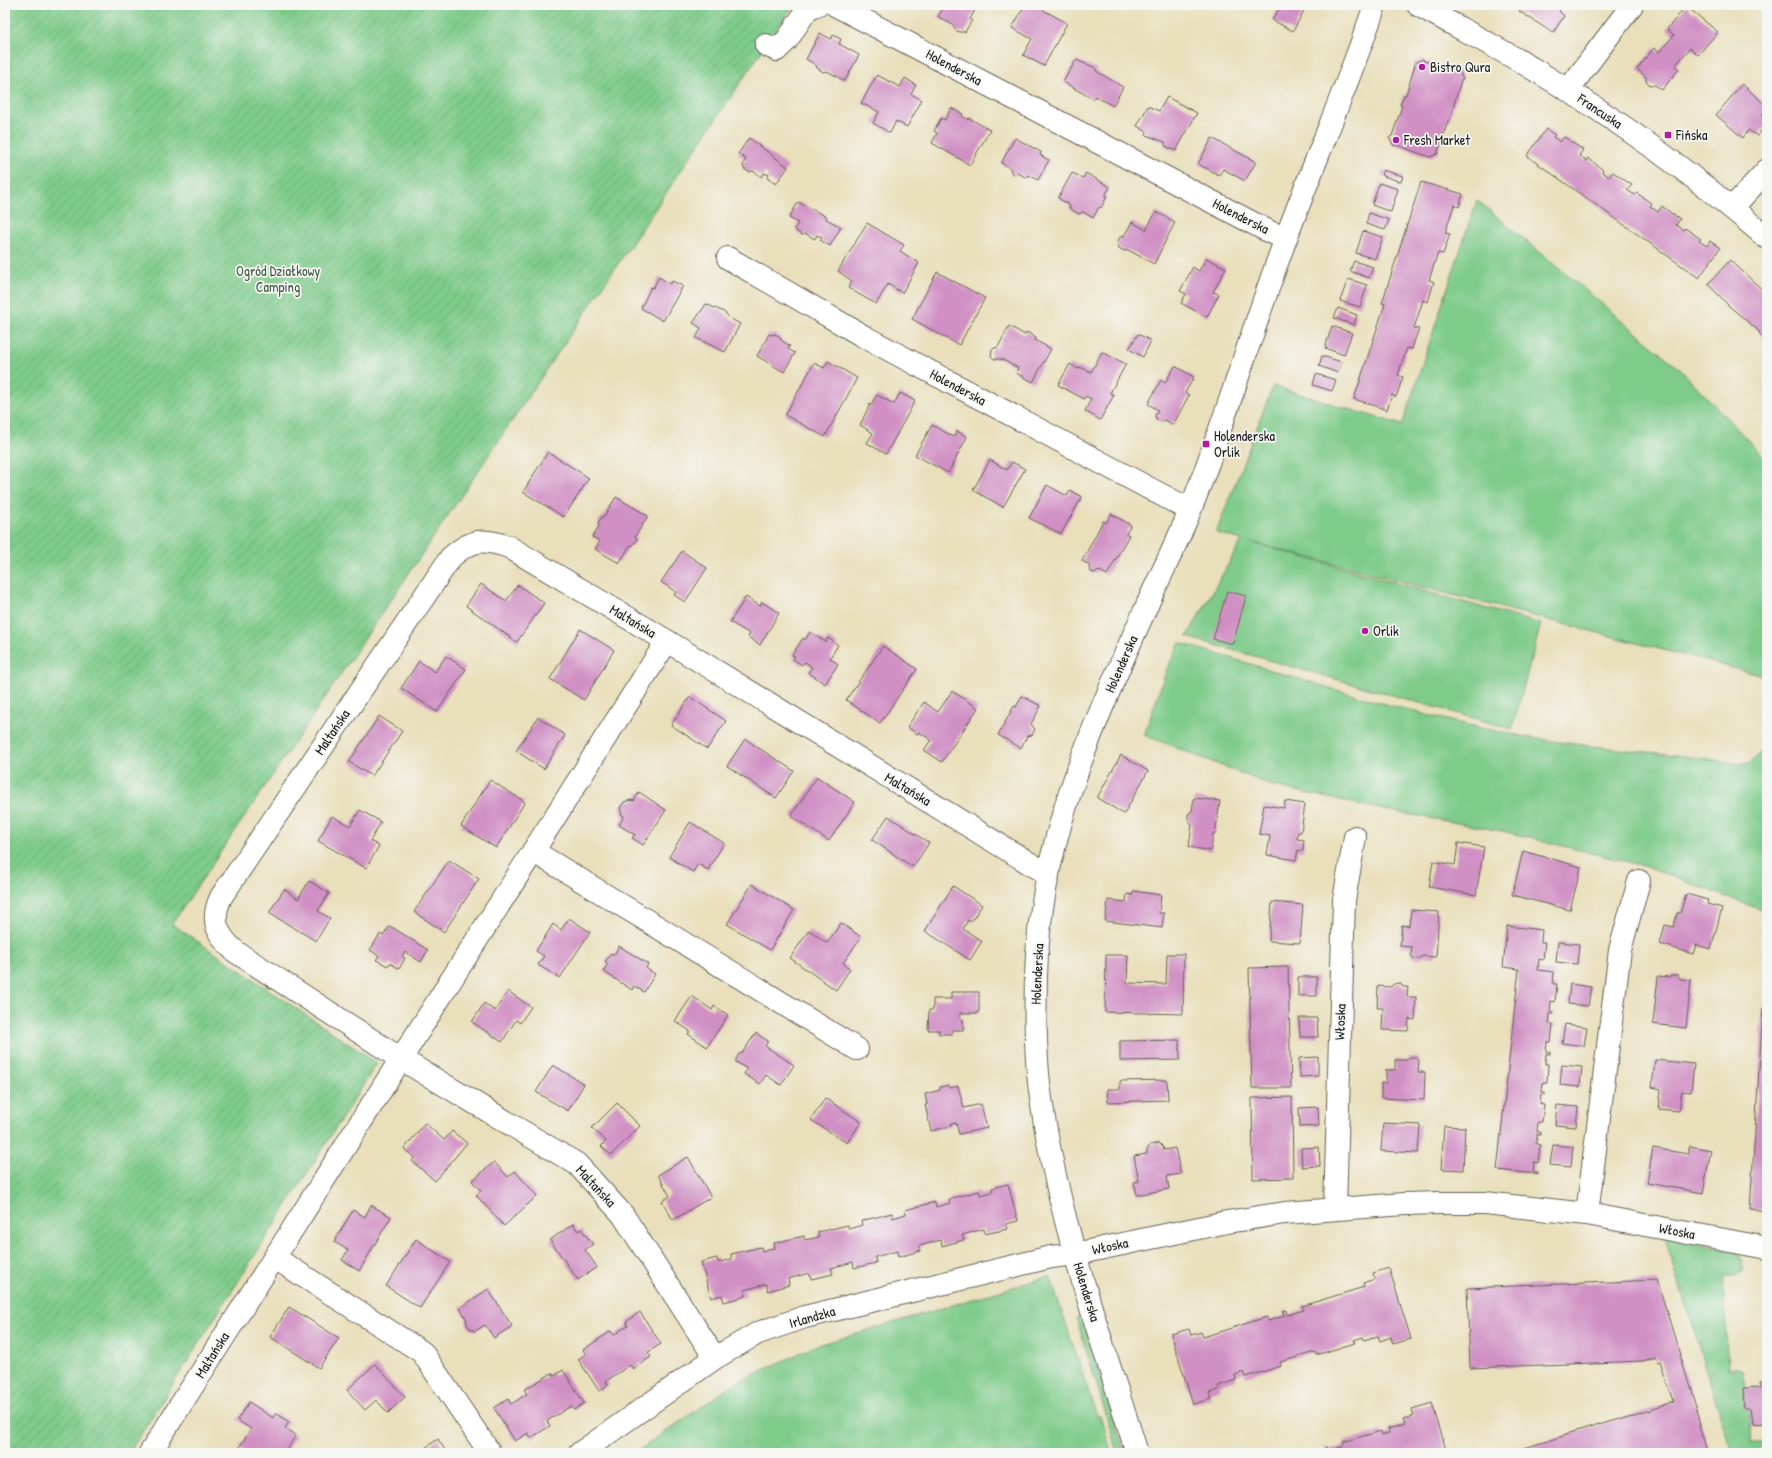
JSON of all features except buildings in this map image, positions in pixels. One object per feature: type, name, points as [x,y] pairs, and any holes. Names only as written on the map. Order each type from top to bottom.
[{"type":"street","points":[[766,45],[777,50],[786,40],[808,8],[817,5]]},
{"type":"street","name":"Holenderska","points":[[835,5],[1270,232],[1286,238]]},
{"type":"street","name":"Holenderska","points":[[1138,1453],[1067,1224],[1048,1142],[1039,1088],[1036,1033],[1036,974],[1047,874],[1067,796],[1091,732],[1190,510],[1218,437],[1286,238],[1328,132],[1375,5]]},
{"type":"street","name":"Francuska","points":[[1418,5],[1493,46],[1568,90],[1672,161],[1732,208],[1767,238]]},
{"type":"street","points":[[1568,90],[1632,5]]},
{"type":"street","points":[[1732,208],[1767,170]]},
{"type":"street","name":"Holenderska","points":[[728,258],[863,336],[1190,510]]},
{"type":"street","name":"Maltańska","points":[[715,1358],[623,1215],[577,1164],[401,1059],[236,952],[225,943],[218,931],[216,914],[221,897],[451,557],[464,546],[477,541],[492,541],[509,547],[667,641],[1047,874]]},
{"type":"street","name":"Maltańska","points":[[150,1453],[276,1258],[667,641]]},
{"type":"street","name":"Włoska","points":[[1335,1208],[1344,900],[1355,837]]},
{"type":"street","points":[[533,851],[857,1049]]},
{"type":"street","points":[[1587,1214],[1620,950],[1639,881]]},
{"type":"street","name":"Włoska","points":[[1076,1254],[1227,1222],[1285,1213],[1335,1208],[1404,1204],[1485,1203],[1587,1214],[1767,1248]]},
{"type":"street","name":"Irlandzka","points":[[580,1453],[715,1358],[758,1333],[805,1317],[1051,1257],[1076,1254]]},
{"type":"street","points":[[276,1258],[422,1352],[490,1453]]},
{"type":"green space","name":"Ogród Działkowy Camping","points":[[5,5],[793,5],[172,924],[377,1063],[129,1453],[5,1453]]},
{"type":"green space","points":[[1477,200],[1679,368],[1767,460],[1767,677],[1250,542],[1541,624],[1512,729],[1187,637],[1242,540],[1216,533],[1273,386],[1402,425]]},
{"type":"green space","points":[[1180,643],[1340,691],[1420,713],[1531,738],[1680,755],[1740,764],[1749,764],[1767,746],[1767,912],[1644,866],[1502,831],[1390,811],[1273,786],[1144,735],[1168,666]]},
{"type":"green space","points":[[1664,1235],[1739,1253],[1743,1260],[1744,1269],[1738,1275],[1725,1276],[1724,1301],[1728,1369],[1737,1369],[1743,1373],[1744,1409],[1749,1409],[1752,1443],[1767,1443],[1767,1446],[1759,1449],[1755,1453],[1733,1453],[1730,1447]]},
{"type":"green space","points":[[1050,1276],[1097,1417],[1100,1416],[1112,1453],[635,1453],[734,1384],[815,1346]]},
{"type":"green space","points":[[1082,1316],[1125,1453],[1118,1453],[1076,1318]]},
{"type":"place","name":"Bistro Qura","points":[[1422,67]]},
{"type":"place","name":"Fińska","points":[[1668,135]]},
{"type":"place","name":"Fresh Market","points":[[1396,140]]},
{"type":"place","name":"Holenderska Orlik","points":[[1206,444]]},
{"type":"place","name":"Orlik","points":[[1365,631]]}]
